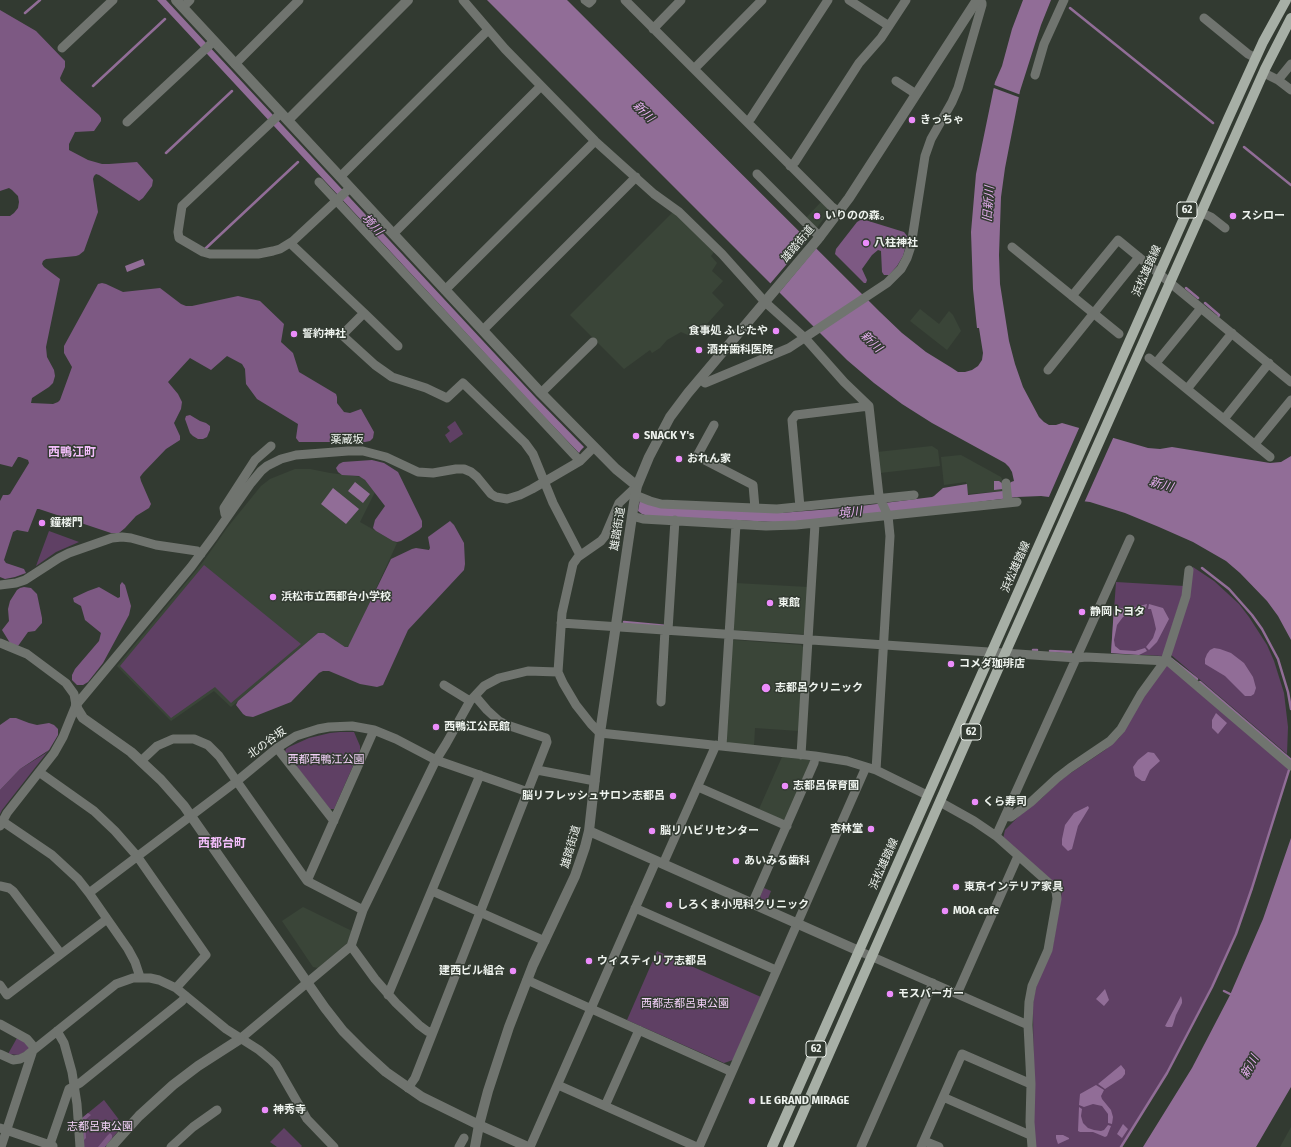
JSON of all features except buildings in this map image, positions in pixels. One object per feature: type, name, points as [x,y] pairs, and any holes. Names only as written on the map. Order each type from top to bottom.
[{"type":"main road","name":"浜松雄踏線","points":[[772,1147],[990,652],[1159,274],[1256,58],[1286,0]]},
{"type":"main road","name":"62","points":[[788,1147],[1005,653],[1264,73],[1291,18]]},
{"type":"street","points":[[62,48],[113,0]]},
{"type":"street","points":[[235,64],[299,0]]},
{"type":"street","points":[[348,189],[290,243],[280,249],[265,253],[213,255],[207,254],[192,246],[181,240],[178,236],[182,206],[270,124],[282,117],[408,0]]},
{"type":"street","points":[[463,0],[488,30],[595,141],[654,194],[679,212],[807,337],[844,382],[869,406],[880,500],[887,515],[890,536],[876,770]]},
{"type":"street","points":[[585,0],[589,4],[592,0]]},
{"type":"street","points":[[625,0],[790,166],[839,212]]},
{"type":"street","points":[[653,29],[681,0]]},
{"type":"street","points":[[694,69],[762,0]]},
{"type":"street","points":[[747,122],[828,0]]},
{"type":"street","points":[[849,0],[889,26]]},
{"type":"street","points":[[790,166],[795,162],[860,62],[881,38],[906,0]]},
{"type":"street","points":[[700,379],[705,383],[782,351],[807,337],[887,283],[897,274],[904,264],[909,252],[924,156],[931,139],[952,102],[958,88],[982,5],[982,3],[978,0]]},
{"type":"street","name":"雄踏街道","points":[[466,1144],[479,1125],[502,1048],[527,980],[575,876],[585,847],[589,831],[600,733],[635,492],[649,457],[663,430],[679,405],[839,212],[978,0]]},
{"type":"street","points":[[1035,75],[1044,44],[1064,0]]},
{"type":"street","points":[[183,2],[212,43],[235,64],[282,117],[340,177],[348,189],[446,290],[541,393],[616,469],[635,492],[650,501],[662,504],[783,509],[880,500],[914,495]]},
{"type":"street","points":[[1204,18],[1248,54],[1256,58]]},
{"type":"street","points":[[340,177],[488,30]]},
{"type":"street","points":[[128,122],[212,43]]},
{"type":"street","points":[[1278,80],[1291,64]]},
{"type":"street","points":[[1264,73],[1278,80],[1291,90]]},
{"type":"street","points":[[896,81],[916,94]]},
{"type":"street","points":[[393,234],[541,86]]},
{"type":"street","points":[[446,290],[595,141]]},
{"type":"street","points":[[757,174],[819,238]]},
{"type":"street","points":[[482,330],[636,177]]},
{"type":"street","points":[[319,182],[580,461]]},
{"type":"street","points":[[1202,213],[1211,217],[1225,228]]},
{"type":"street","points":[[1072,296],[1118,240],[1291,382]]},
{"type":"street","points":[[290,243],[398,346]]},
{"type":"street","points":[[1012,247],[1119,334]]},
{"type":"street","points":[[1048,370],[1139,257]]},
{"type":"street","points":[[1201,308],[1153,361],[1270,457]]},
{"type":"street","points":[[364,314],[342,335],[383,372],[392,377],[426,388],[447,398],[463,383],[530,448],[544,482],[580,555]]},
{"type":"street","points":[[1187,389],[1232,333]]},
{"type":"street","points":[[541,393],[593,342]]},
{"type":"street","points":[[1224,419],[1269,363]]},
{"type":"street","points":[[1255,444],[1291,400]]},
{"type":"street","points":[[800,507],[792,420],[796,415],[869,406]]},
{"type":"street","points":[[714,424],[697,456],[753,485],[755,508]]},
{"type":"street","points":[[228,516],[225,514],[224,508],[255,460],[271,446]]},
{"type":"street","name":"薬蔵坂","points":[[1,823],[54,753],[59,745],[76,705],[201,554],[261,471],[281,459],[296,455],[356,451],[379,455],[418,472],[432,473],[464,469],[477,477],[491,494],[502,499],[513,498],[544,482],[580,461],[594,447]]},
{"type":"street","points":[[632,512],[643,519],[781,526],[815,524],[1011,501],[1006,482]]},
{"type":"street","points":[[635,492],[619,503],[605,536],[601,541],[575,560],[571,568],[561,623],[558,672],[576,705],[600,733],[815,756],[847,761],[876,770],[927,796]]},
{"type":"street","points":[[661,702],[675,520]]},
{"type":"street","points":[[0,643],[26,654],[66,683],[74,694],[76,705],[83,718],[121,744],[169,788],[192,815],[334,1019],[353,1042],[375,1062],[408,1088],[435,1104],[529,1147],[558,1085],[635,908],[660,863],[719,746],[729,635],[736,524]]},
{"type":"street","points":[[801,755],[815,524]]},
{"type":"street","points":[[0,585],[25,580],[54,560],[69,553],[112,538],[131,538],[156,545],[197,551],[201,554]]},
{"type":"street","points":[[996,836],[1130,539]]},
{"type":"street","points":[[1005,816],[1011,817],[1035,799],[1061,774],[1116,736],[1141,694],[1165,661],[1184,602],[1189,570]]},
{"type":"street","points":[[561,623],[1077,658],[1086,657],[1168,661],[1291,766]]},
{"type":"street","points":[[111,1147],[139,1116],[167,1090],[198,1066],[240,1038],[351,946],[363,910],[436,760],[473,698],[484,686],[499,678],[528,671],[558,672]]},
{"type":"street","points":[[408,1088],[414,1078],[548,742],[546,738],[499,721],[473,698],[444,685]]},
{"type":"street","name":"北の谷坂","points":[[89,893],[277,748],[296,736],[323,728],[352,726],[374,730],[396,739],[436,760],[528,792]]},
{"type":"street","points":[[307,881],[374,730]]},
{"type":"street","points":[[141,761],[157,746],[167,740],[179,738],[194,739],[208,745],[214,750],[307,881],[363,910]]},
{"type":"street","points":[[277,748],[334,821]]},
{"type":"street","points":[[752,904],[814,763],[815,756]]},
{"type":"street","points":[[558,1085],[698,1147],[866,766]]},
{"type":"street","points":[[537,770],[595,781]]},
{"type":"street","points":[[39,772],[94,811],[116,831],[137,856],[206,955],[176,988]]},
{"type":"street","points":[[388,995],[480,775]]},
{"type":"street","points":[[698,787],[787,826]]},
{"type":"street","points":[[940,802],[996,836],[1054,887],[1057,895],[1048,950],[1030,994],[1028,1025],[1031,1084],[1030,1135],[1032,1147]]},
{"type":"street","points":[[1,823],[52,855],[66,867],[89,893],[132,955],[140,978]]},
{"type":"street","points":[[589,831],[1028,1025]]},
{"type":"street","points":[[957,994],[1018,856]]},
{"type":"street","points":[[0,886],[14,891],[61,954]]},
{"type":"street","points":[[432,891],[545,941]]},
{"type":"street","points":[[635,908],[776,970]]},
{"type":"street","points":[[0,985],[7,995],[107,919]]},
{"type":"street","points":[[351,946],[388,995],[419,1025],[432,1033]]},
{"type":"street","points":[[0,1054],[13,1060],[26,1056],[112,986],[124,980],[140,978],[159,980],[176,988],[226,1029],[259,1050],[271,1060],[276,1065],[306,1120],[334,1147]]},
{"type":"street","points":[[527,980],[732,1072]]},
{"type":"street","points":[[861,1147],[933,984]]},
{"type":"street","points":[[3,1129],[51,1146],[68,1092],[182,1002],[186,996]]},
{"type":"street","points":[[0,1024],[28,1039],[33,1046],[29,1067],[3,1129],[1,1147]]},
{"type":"street","points":[[605,1106],[639,1030]]},
{"type":"street","points":[[57,1031],[64,1043],[72,1072],[80,1147]]},
{"type":"street","points":[[939,1147],[923,1144],[962,1054],[1031,1084]]},
{"type":"street","points":[[943,1097],[1030,1135]]},
{"type":"street","points":[[171,1147],[193,1127],[217,1110]]},
{"type":"shaded area","points":[[0,10],[36,31],[65,61],[65,67],[60,78],[61,81],[101,118],[101,121],[94,131],[75,132],[69,144],[69,150],[88,160],[102,164],[137,162],[153,180],[152,186],[139,201],[96,174],[93,179],[98,212],[84,251],[76,256],[46,259],[43,261],[42,264],[44,267],[60,279],[46,347],[47,357],[54,370],[55,376],[53,383],[32,398],[31,403],[53,404],[60,400],[72,367],[64,353],[64,346],[98,284],[102,283],[123,292],[160,288],[181,304],[186,306],[238,296],[260,301],[284,324],[281,342],[293,353],[299,372],[336,394],[337,403],[344,412],[350,413],[361,409],[374,432],[373,438],[370,441],[365,442],[299,442],[296,438],[298,424],[257,399],[246,384],[245,369],[242,364],[227,356],[211,370],[190,358],[168,382],[178,394],[182,402],[181,409],[174,423],[180,436],[180,440],[166,449],[140,477],[151,504],[149,508],[136,516],[119,533],[111,533],[37,509],[28,532],[17,530],[13,532],[4,560],[6,563],[24,569],[26,573],[5,579],[0,577],[0,501],[3,495],[10,494],[29,463],[28,460],[18,457],[12,467],[0,464],[0,216],[10,216],[18,208],[19,202],[18,196],[9,188],[0,191]]},
{"type":"shaded area","name":"いりのの森。","points":[[821,202],[829,209],[829,212],[815,230],[805,219]]},
{"type":"shaded area","points":[[674,211],[714,252],[711,256],[717,263],[712,271],[723,281],[712,293],[724,305],[706,325],[703,323],[688,335],[681,332],[667,340],[660,348],[652,353],[650,350],[624,369],[570,315]]},
{"type":"shaded area","points":[[862,219],[904,232],[907,236],[903,256],[889,275],[884,275],[882,272],[881,251],[878,250],[872,255],[862,269],[867,280],[866,283],[864,283],[835,254],[836,249],[857,222]]},
{"type":"shaded area","points":[[920,309],[939,324],[949,311],[953,315],[961,331],[947,350],[910,321]]},
{"type":"shaded area","points":[[190,415],[210,426],[207,437],[198,439],[190,433],[185,419],[186,416]]},
{"type":"shaded area","points":[[932,446],[938,450],[940,466],[880,473],[877,452]]},
{"type":"shaded area","points":[[961,455],[1001,477],[1004,483],[1003,491],[968,494],[966,482],[944,485],[941,457]]},
{"type":"shaded area","points":[[372,460],[384,463],[398,472],[422,521],[422,527],[419,530],[401,541],[393,541],[373,528],[375,520],[385,506],[365,480],[359,476],[342,475],[336,468],[343,462]]},
{"type":"shaded area","name":"浜松市立西都台小学校","points":[[295,469],[310,469],[362,477],[375,492],[360,522],[397,543],[350,645],[345,647],[318,633],[231,707],[214,691],[171,721],[117,666],[203,562],[227,528],[261,486],[270,479]]},
{"type":"shaded area","points":[[450,521],[454,525],[464,543],[464,570],[408,630],[383,685],[377,687],[360,684],[329,671],[323,671],[319,673],[291,702],[253,717],[243,714],[236,705],[238,701],[318,633],[324,633],[345,647],[348,647],[391,559],[416,548],[429,550],[428,537]]},
{"type":"shaded area","points":[[122,582],[125,585],[131,606],[129,615],[103,663],[88,682],[83,685],[77,685],[72,680],[72,675],[75,669],[99,641],[101,633],[85,620],[81,606],[74,602],[73,598],[99,587],[118,598],[120,597],[120,585]]},
{"type":"shaded area","points":[[735,583],[808,587],[805,632],[803,634],[734,630]]},
{"type":"shaded area","points":[[24,587],[31,588],[37,594],[42,623],[35,631],[28,632],[18,646],[10,643],[2,630],[9,621],[8,609],[10,601],[17,590]]},
{"type":"shaded area","name":"志都呂クリニック","points":[[734,640],[801,645],[804,648],[799,731],[755,728],[754,746],[726,743],[732,642]]},
{"type":"shaded area","points":[[10,718],[16,718],[37,725],[49,723],[58,729],[58,735],[49,750],[20,769],[0,790],[0,725]]},
{"type":"shaded area","name":"志都呂保育園","points":[[782,757],[809,760],[810,763],[786,818],[782,820],[759,809]]},
{"type":"shaded area","points":[[303,907],[352,931],[347,943],[318,968],[313,967],[282,921]]},
{"type":"shaded area","points":[[88,1113],[91,1115],[85,1120],[86,1138],[84,1140],[82,1118]]},
{"type":"shaded area","points":[[1291,1127],[1291,1147],[1280,1147]]},
{"type":"shaded area","points":[[110,1133],[112,1138],[105,1147],[98,1147],[107,1136]]},
{"type":"green space","points":[[455,421],[463,434],[450,443],[445,435],[450,431],[447,427]]},
{"type":"green space","points":[[49,531],[79,542],[56,552],[36,566]]},
{"type":"green space","points":[[204,565],[301,644],[231,703],[215,687],[171,718],[120,666]]},
{"type":"green space","points":[[1193,567],[1214,581],[1239,604],[1267,645],[1274,661],[1284,693],[1288,727],[1287,754],[1170,654],[1191,583]]},
{"type":"green space","points":[[1116,582],[1184,586],[1163,656],[1111,653]]},
{"type":"green space","points":[[1167,664],[1289,768],[1252,888],[1235,934],[1211,987],[1166,1073],[1120,1147],[1036,1147],[1034,1135],[1033,1003],[1036,987],[1053,945],[1062,891],[1003,839],[1005,830],[1059,781],[1105,750],[1119,738],[1144,696]]},
{"type":"green space","name":"西都西鴨江公園","points":[[340,732],[354,732],[360,746],[360,750],[334,809],[330,809],[285,752],[289,747],[309,738]]},
{"type":"green space","points":[[52,746],[0,814],[0,790],[20,769],[46,753]]},
{"type":"green space","points":[[764,888],[771,891],[767,901],[761,899],[760,896]]},
{"type":"green space","name":"西都志都呂東公園","points":[[657,951],[761,997],[733,1060],[724,1063],[627,1020]]},
{"type":"green space","points":[[17,1038],[30,1045],[29,1049],[19,1055],[8,1054]]},
{"type":"green space","name":"志都呂東公園","points":[[104,1100],[123,1125],[105,1147],[83,1147],[82,1118]]},
{"type":"green space","points":[[284,1128],[302,1146],[301,1147],[277,1147],[270,1142]]},
{"type":"water","name":"境川","points":[[157,0],[166,0],[536,398],[584,447],[579,453],[531,403]]},
{"type":"water","points":[[487,0],[567,0],[902,333],[926,352],[958,372],[965,372],[978,366],[982,360],[983,353],[979,328],[977,328],[973,289],[971,232],[976,174],[995,82],[1002,66],[1012,29],[1023,0],[1051,0],[1041,25],[1020,91],[1001,197],[999,255],[1000,284],[1009,341],[1023,387],[1039,417],[1049,425],[1062,423],[1148,448],[1160,449],[1172,447],[1270,463],[1281,462],[1291,456],[1291,640],[1278,616],[1267,601],[1226,561],[1193,542],[1159,527],[1125,513],[1090,502],[1041,496],[1017,497],[796,523],[648,516],[638,511],[640,500],[780,513],[845,508],[932,497],[943,488],[967,484],[968,495],[1003,491],[1011,482],[1014,481],[1012,472],[1005,463],[932,423],[902,404],[847,360]]},
{"type":"water","points":[[143,259],[145,265],[127,272],[125,266]]},
{"type":"water","points":[[994,481],[999,481],[1003,484],[1003,489],[994,490]]},
{"type":"water","points":[[355,482],[370,494],[363,503],[348,491]]},
{"type":"water","points":[[333,488],[359,509],[346,524],[321,504]]},
{"type":"water","points":[[1147,604],[1146,608],[1132,611],[1123,617],[1117,625],[1114,640],[1115,646],[1120,650],[1135,651],[1145,648],[1147,651],[1139,655],[1111,653],[1114,607],[1128,609]]},
{"type":"water","points":[[1149,604],[1163,608],[1169,619],[1157,642],[1149,650],[1146,647],[1153,638],[1156,629],[1151,609],[1148,609]]},
{"type":"water","points":[[1214,648],[1231,653],[1244,663],[1253,677],[1256,688],[1254,694],[1251,696],[1245,696],[1225,676],[1205,664],[1207,654]]},
{"type":"water","points":[[1216,713],[1227,723],[1218,734],[1212,728],[1212,720]]},
{"type":"water","points":[[1148,752],[1154,753],[1160,761],[1150,770],[1145,781],[1142,781],[1135,776],[1133,767],[1138,760]]},
{"type":"water","points":[[1088,806],[1089,808],[1078,826],[1072,849],[1068,851],[1062,845],[1065,825],[1074,813]]},
{"type":"water","name":"新川","points":[[1291,838],[1291,1087],[1256,1147],[1143,1147],[1192,1068],[1230,995],[1263,919]]},
{"type":"water","points":[[1105,989],[1109,1000],[1104,1006],[1096,999]]},
{"type":"water","points":[[1181,996],[1182,1003],[1173,1025],[1172,1027],[1167,1027],[1165,1026]]},
{"type":"water","points":[[1121,1065],[1125,1070],[1125,1074],[1122,1078],[1105,1089],[1098,1084]]},
{"type":"water","points":[[1096,1085],[1104,1090],[1101,1096],[1111,1110],[1113,1117],[1112,1124],[1108,1123],[1108,1114],[1102,1106],[1093,1104],[1084,1107],[1079,1105],[1080,1094]]},
{"type":"water","points":[[1079,1107],[1082,1109],[1081,1116],[1083,1123],[1088,1128],[1101,1131],[1108,1125],[1111,1126],[1107,1136],[1105,1137],[1093,1132],[1078,1131]]},
{"type":"water","points":[[1123,1124],[1128,1129],[1122,1138],[1117,1134]]},
{"type":"water","points":[[1056,1135],[1063,1135],[1069,1139],[1058,1144]]},
{"type":"pier","points":[[992,84],[1021,95],[1021,98],[991,87]]},
{"type":"pier","points":[[809,238],[817,247],[778,294],[769,285]]},
{"type":"pier","points":[[1080,426],[1114,436],[1084,503],[1048,499]]},
{"type":"waterway","points":[[25,13],[40,0]]},
{"type":"waterway","points":[[1070,8],[1213,123]]},
{"type":"waterway","points":[[93,86],[165,19]]},
{"type":"waterway","points":[[166,153],[232,91]]},
{"type":"waterway","points":[[1244,147],[1291,185]]},
{"type":"waterway","points":[[205,249],[298,162]]},
{"type":"waterway","points":[[1186,288],[1198,298]]},
{"type":"waterway","points":[[1205,303],[1219,315],[1218,317]]},
{"type":"waterway","points":[[1202,568],[1229,589],[1262,629],[1278,659],[1288,692],[1291,709]]},
{"type":"waterway","points":[[624,622],[667,626]]},
{"type":"waterway","points":[[1050,651],[1071,652]]},
{"type":"waterway","points":[[1170,658],[1197,679]]},
{"type":"waterway","points":[[1200,682],[1291,760]]},
{"type":"waterway","points":[[1121,1147],[1167,1073],[1212,987],[1236,934],[1289,770]]},
{"type":"waterway","points":[[1224,991],[1232,995]]},
{"type":"place","name":"きっちゃ","points":[[912,120]]},
{"type":"place","name":"いりのの森。","points":[[817,216]]},
{"type":"place","name":"スシロー","points":[[1233,216]]},
{"type":"place","name":"八柱神社","points":[[866,243]]},
{"type":"place","name":"食事処 ふじたや","points":[[776,331]]},
{"type":"place","name":"誓約神社","points":[[294,334]]},
{"type":"place","name":"酒井歯科医院","points":[[699,350]]},
{"type":"place","name":"SNACK Y's","points":[[636,436]]},
{"type":"place","name":"おれん家","points":[[679,459]]},
{"type":"place","name":"鐘楼門","points":[[42,523]]},
{"type":"place","name":"浜松市立西都台小学校","points":[[273,597]]},
{"type":"place","name":"東館","points":[[770,603]]},
{"type":"place","name":"静岡トヨタ","points":[[1082,612]]},
{"type":"place","name":"コメダ珈琲店","points":[[951,664]]},
{"type":"place","name":"志都呂クリニック","points":[[766,688]]},
{"type":"place","name":"西鴨江公民館","points":[[436,727]]},
{"type":"place","name":"志都呂保育園","points":[[785,786]]},
{"type":"place","name":"脳リフレッシュサロン志都呂","points":[[673,796]]},
{"type":"place","name":"くら寿司","points":[[975,802]]},
{"type":"place","name":"杏林堂","points":[[871,829]]},
{"type":"place","name":"脳リハビリセンター","points":[[652,831]]},
{"type":"place","name":"あいみる歯科","points":[[736,861]]},
{"type":"place","name":"東京インテリア家具","points":[[956,887]]},
{"type":"place","name":"しろくま小児科クリニック","points":[[669,905]]},
{"type":"place","name":"MOA cafe","points":[[945,911]]},
{"type":"place","name":"ウィスティリア志都呂","points":[[589,961]]},
{"type":"place","name":"建西ビル組合","points":[[513,971]]},
{"type":"place","name":"モスバーガー","points":[[890,994]]},
{"type":"place","name":"LE GRAND MIRAGE","points":[[752,1101]]},
{"type":"place","name":"神秀寺","points":[[265,1110]]},
{"type":"district","name":"西鴨江町","points":[[72,453]]},
{"type":"district","name":"西都台町","points":[[222,844]]},
{"type":"water label","name":"旧新川","points":[[989,204]]}]
